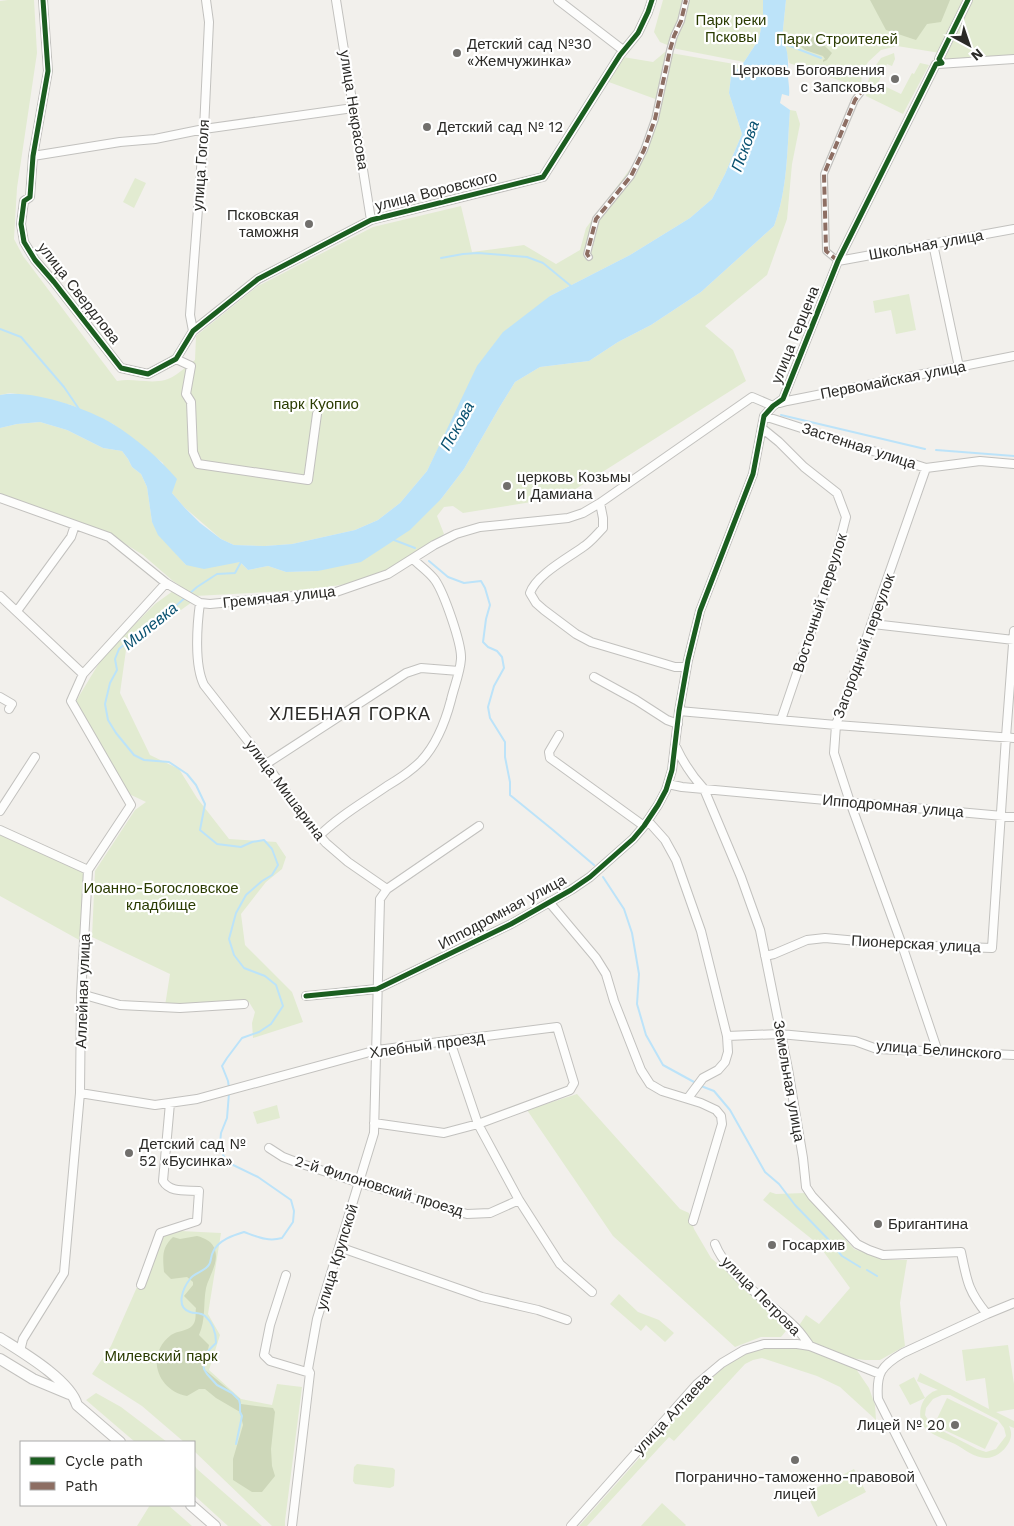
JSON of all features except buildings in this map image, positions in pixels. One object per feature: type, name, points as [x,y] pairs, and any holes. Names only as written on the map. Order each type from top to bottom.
[{"type":"main road","points":[[0,1338],[46,1368],[74,1396],[77,1405],[119,1441]]},
{"type":"main road","points":[[0,1358],[33,1379],[74,1396]]},
{"type":"main road","points":[[33,1379],[38,1379],[46,1368]]},
{"type":"main road","points":[[192,1506],[215,1526]]},
{"type":"street","name":"улица Свердлова","points":[[43,0],[48,71],[33,156],[30,197],[24,201],[20,224],[24,242],[121,368],[148,374],[176,359]]},
{"type":"street","name":"улица Гоголя","points":[[193,330],[190,315],[204,129],[209,22],[206,0]]},
{"type":"street","name":"улица Некрасова","points":[[336,0],[371,220]]},
{"type":"street","points":[[558,0],[623,50]]},
{"type":"street","name":"улица Воровского","points":[[176,359],[193,330],[258,279],[371,220],[542,177],[623,50],[638,33],[652,0]]},
{"type":"street","points":[[589,257],[587,254],[594,223],[613,197],[632,176],[644,150],[655,118],[670,50],[681,21],[686,0]]},
{"type":"street","name":"улица Герцена","points":[[764,416],[783,399],[838,261],[936,64],[942,63],[939,59],[968,0]]},
{"type":"street","points":[[936,64],[1014,59]]},
{"type":"street","points":[[838,261],[826,251],[824,174],[855,100],[861,92]]},
{"type":"street","points":[[33,156],[353,108]]},
{"type":"street","name":"Школьная улица","points":[[838,261],[1014,229]]},
{"type":"street","points":[[933,244],[959,366]]},
{"type":"street","name":"Первомайская улица","points":[[773,406],[787,401],[1014,356]]},
{"type":"street","points":[[176,359],[192,366],[186,394],[191,402],[193,452],[198,464],[308,480],[317,414]]},
{"type":"street","name":"Гремячая улица","points":[[197,601],[210,604],[336,592],[388,574],[434,545],[456,534],[480,527],[568,518],[583,513],[752,397],[773,406]]},
{"type":"street","points":[[668,784],[672,770],[686,667],[700,611],[753,474],[764,416]]},
{"type":"street","name":"Застенная улица","points":[[764,416],[926,468],[980,461],[1014,464]]},
{"type":"street","name":"Восточный переулок","points":[[763,429],[804,467],[837,493],[846,517],[834,564],[781,720]]},
{"type":"street","name":"Загородный переулок","points":[[926,468],[873,624],[836,725],[834,754],[938,1052]]},
{"type":"street","points":[[0,498],[108,537],[166,583],[197,601]]},
{"type":"street","points":[[600,503],[603,528],[585,546],[560,563],[535,584],[530,593],[532,598],[550,615],[590,642],[675,667],[686,667]]},
{"type":"street","points":[[17,611],[71,536],[75,525]]},
{"type":"street","points":[[319,836],[346,813],[406,774],[420,762],[432,748],[447,714],[459,671],[461,648],[451,615],[436,581],[415,558]]},
{"type":"street","points":[[0,830],[88,870],[131,805],[71,701],[84,674],[166,583]]},
{"type":"street","points":[[0,596],[84,674]]},
{"type":"street","name":"улица Мишарина","points":[[197,601],[199,676],[204,685],[319,836],[348,862],[387,888]]},
{"type":"street","points":[[873,624],[1013,640]]},
{"type":"street","name":"Пионерская улица","points":[[765,956],[807,940],[825,938],[902,945],[992,948],[1000,816],[1010,737],[1014,631]]},
{"type":"street","points":[[266,764],[406,673],[421,668],[459,671]]},
{"type":"street","points":[[594,677],[636,700],[666,720],[678,724]]},
{"type":"street","points":[[0,697],[12,704],[9,709]]},
{"type":"street","points":[[679,711],[836,725],[1010,737]]},
{"type":"street","points":[[559,735],[549,752],[550,758],[646,824],[665,840],[676,860],[701,931],[727,1036],[728,1052],[725,1062],[718,1070],[703,1078],[688,1098]]},
{"type":"street","name":"Земельная улица","points":[[675,745],[681,758],[704,789],[760,930],[788,1068],[806,1187],[857,1244],[869,1250],[883,1255],[961,1252],[969,1286],[987,1314]]},
{"type":"street","points":[[0,811],[35,757]]},
{"type":"street","name":"Ипподромная улица","points":[[306,996],[377,989],[511,924],[549,902],[590,877],[633,839],[646,824],[668,784],[682,788],[1014,817]]},
{"type":"street","points":[[377,989],[380,899],[387,888],[479,826]]},
{"type":"street","name":"Аллейная улица","points":[[20,1351],[23,1339],[64,1273],[80,1093],[81,994],[88,870]]},
{"type":"street","points":[[549,902],[596,958],[606,974],[616,1006],[641,1070],[650,1084],[662,1091],[702,1103],[716,1110],[721,1116],[722,1124],[693,1221]]},
{"type":"street","name":"улица Крупской","points":[[292,1526],[310,1373],[308,1369],[317,1320],[374,1133],[377,989]]},
{"type":"street","points":[[81,994],[120,1005],[180,1008],[244,1004]]},
{"type":"street","name":"Хлебный проезд","points":[[80,1093],[155,1105],[170,1103],[197,1099],[377,1050],[557,1027],[574,1083],[570,1090],[478,1124]]},
{"type":"street","name":"улица Белинского","points":[[727,1036],[780,1034],[855,1041],[877,1049],[1014,1056]]},
{"type":"street","points":[[450,1041],[478,1124],[518,1200],[560,1264],[592,1292]]},
{"type":"street","points":[[141,1285],[160,1233],[197,1221],[199,1191],[173,1190],[168,1188],[163,1180],[170,1103]]},
{"type":"street","points":[[374,1123],[444,1132],[478,1124]]},
{"type":"street","name":"2-й Филоновский проезд","points":[[269,1148],[296,1162],[467,1214],[490,1213],[518,1200]]},
{"type":"street","name":"улица Петрова","points":[[714,1244],[721,1258],[730,1269],[795,1326],[810,1346]]},
{"type":"street","points":[[339,1247],[482,1297],[538,1310],[567,1320]]},
{"type":"street","points":[[286,1275],[270,1325],[264,1354],[270,1361],[310,1373]]},
{"type":"street","points":[[942,1526],[878,1399],[877,1385],[880,1374],[889,1361],[903,1353],[1014,1303]]},
{"type":"street","name":"улица Алтаева","points":[[571,1526],[697,1384],[720,1364],[744,1350],[764,1344],[787,1343],[810,1346],[880,1374]]},
{"type":"green space","name":"парк Куопио","points":[[34,0],[37,53],[17,188],[14,239],[23,256],[117,381],[159,381],[172,377],[195,360],[196,336],[258,286],[373,227],[461,206],[472,252],[524,245],[556,264],[580,250],[586,228],[639,157],[658,100],[606,81],[623,57],[653,62],[665,52],[740,65],[731,76],[729,93],[742,134],[712,199],[690,218],[630,255],[550,296],[447,430],[427,471],[400,503],[378,520],[355,530],[292,544],[265,546],[234,545],[221,539],[184,507],[172,493],[163,463],[113,424],[71,405],[10,393],[0,395],[0,1]]},
{"type":"green space","name":"Парк реки Псковы","points":[[663,0],[763,0],[763,17],[759,39],[744,62],[677,49],[660,42],[654,32]]},
{"type":"green space","name":"Парк Строителей","points":[[786,0],[966,0],[940,53],[897,46],[881,50],[868,62],[862,73],[861,86],[858,88],[789,63],[782,39]]},
{"type":"green space","points":[[870,0],[950,0],[941,22],[927,24],[916,40],[886,30]]},
{"type":"green space","points":[[971,0],[1014,0],[1014,56],[942,61]]},
{"type":"green space","points":[[812,36],[832,53],[827,60],[823,62],[825,59],[823,56],[805,50],[798,44],[801,38]]},
{"type":"green space","points":[[894,53],[895,59],[892,66],[887,64],[878,83],[901,94],[912,73],[914,74],[920,63],[929,65],[903,114],[866,96],[865,92],[871,72],[881,58]]},
{"type":"green space","points":[[790,110],[796,111],[800,124],[792,164],[787,219],[767,275],[705,326],[733,350],[746,381],[563,497],[463,513],[453,506],[444,507],[437,516],[444,534],[390,569],[347,584],[306,590],[195,596],[173,581],[143,555],[111,535],[0,496],[0,428],[40,422],[67,430],[103,448],[122,451],[132,467],[141,474],[147,487],[152,522],[186,565],[240,562],[248,570],[268,566],[286,572],[318,571],[441,499],[464,469],[515,382],[540,367],[589,361],[618,342],[651,325],[701,292],[774,226],[782,198]]},
{"type":"green space","points":[[135,178],[146,183],[134,208],[123,202]]},
{"type":"green space","points":[[909,294],[916,330],[896,334],[891,310],[875,313],[873,301]]},
{"type":"green space","name":"Иоанно-Богословское кладбище","points":[[173,591],[192,602],[126,650],[120,693],[150,755],[179,769],[197,798],[229,839],[276,842],[286,857],[282,869],[266,882],[241,914],[245,945],[292,992],[303,1022],[253,1038],[252,1023],[255,1012],[249,1002],[165,1006],[170,974],[92,937],[95,871],[135,810],[146,802],[129,794],[76,702],[104,655],[155,604]]},
{"type":"green space","points":[[0,834],[85,871],[81,941],[0,896]]},
{"type":"green space","points":[[577,1094],[680,1209],[689,1213],[694,1229],[711,1258],[790,1326],[781,1337],[761,1337],[735,1347],[613,1236],[527,1110]]},
{"type":"green space","points":[[277,1105],[280,1118],[257,1124],[253,1112]]},
{"type":"green space","points":[[770,1192],[776,1194],[805,1193],[854,1249],[885,1260],[907,1260],[900,1303],[905,1346],[880,1360],[865,1360],[850,1358],[810,1341],[798,1327],[806,1315],[819,1324],[850,1288],[818,1244],[763,1200]]},
{"type":"green space","name":"Милевский парк","points":[[160,1230],[221,1233],[208,1314],[220,1335],[209,1370],[241,1399],[272,1405],[277,1384],[302,1387],[285,1526],[272,1526],[195,1452],[195,1441],[183,1441],[142,1406],[92,1374],[111,1346],[152,1253]]},
{"type":"green space","points":[[197,1236],[211,1243],[216,1255],[215,1265],[206,1288],[204,1317],[199,1335],[209,1345],[204,1369],[240,1399],[241,1404],[273,1408],[275,1412],[271,1449],[272,1466],[275,1476],[262,1492],[252,1492],[233,1480],[233,1459],[243,1425],[240,1412],[205,1389],[199,1389],[187,1396],[177,1392],[168,1387],[158,1371],[158,1352],[163,1343],[171,1335],[190,1328],[194,1324],[196,1317],[196,1308],[184,1296],[193,1285],[193,1282],[187,1277],[171,1279],[164,1272],[163,1258],[166,1245],[173,1237],[180,1239]]},
{"type":"green space","points":[[619,1294],[638,1312],[659,1320],[674,1333],[665,1342],[646,1325],[641,1331],[610,1304]]},
{"type":"green space","points":[[1008,1345],[1014,1384],[1014,1409],[996,1412],[1014,1421],[1014,1428],[1009,1426],[1011,1435],[1009,1442],[1002,1452],[993,1457],[982,1458],[974,1455],[930,1432],[921,1421],[920,1410],[924,1400],[932,1392],[938,1390],[917,1381],[920,1373],[989,1409],[985,1378],[966,1381],[962,1350]],"holes":[[[942,1395],[950,1395],[998,1420],[1004,1428],[1006,1436],[996,1449],[986,1452],[977,1449],[931,1425],[925,1415],[926,1408],[933,1399]]]},
{"type":"green space","points":[[762,1347],[807,1347],[845,1361],[856,1369],[869,1388],[875,1405],[876,1420],[840,1387],[817,1376],[762,1358],[753,1360],[745,1364],[674,1441],[669,1437],[587,1526],[579,1526],[705,1384],[723,1368],[741,1356]]},
{"type":"green space","points":[[914,1377],[925,1398],[910,1405],[899,1385]]},
{"type":"green space","points":[[96,1393],[121,1407],[166,1441],[134,1441],[86,1400]]},
{"type":"green space","points":[[947,1398],[998,1423],[985,1449],[934,1425]]},
{"type":"green space","points":[[357,1464],[393,1468],[395,1470],[394,1486],[390,1488],[355,1484],[353,1481],[354,1467]]},
{"type":"green space","points":[[195,1466],[262,1526],[228,1526],[195,1496]]},
{"type":"green space","points":[[854,1469],[866,1492],[818,1517],[806,1493]]},
{"type":"green space","points":[[662,1503],[686,1525],[641,1526]]},
{"type":"green space","points":[[149,1506],[169,1506],[192,1526],[137,1526]]},
{"type":"water","name":"Пскова","points":[[763,0],[786,0],[782,39],[788,56],[789,96],[782,94],[780,103],[790,110],[782,198],[774,226],[701,292],[651,325],[618,342],[589,361],[540,367],[515,382],[464,469],[441,499],[410,530],[361,562],[318,571],[286,572],[268,566],[248,570],[240,562],[204,569],[186,565],[158,535],[152,522],[147,487],[141,474],[132,467],[122,451],[103,448],[67,430],[40,422],[0,428],[0,395],[13,394],[42,397],[74,406],[102,418],[131,436],[155,456],[177,479],[172,493],[184,507],[200,523],[221,539],[234,545],[265,546],[292,544],[355,530],[378,520],[400,503],[427,471],[477,366],[503,332],[550,296],[630,255],[690,218],[712,199],[742,134],[729,93],[731,76],[744,62],[759,39],[763,17]]},
{"type":"waterway","points":[[785,44],[821,58]]},
{"type":"waterway","points":[[441,258],[478,253],[527,257],[543,263],[571,286]]},
{"type":"waterway","points":[[0,329],[21,337],[64,387],[79,409]]},
{"type":"waterway","points":[[781,415],[925,449]]},
{"type":"waterway","points":[[936,450],[1014,456]]},
{"type":"waterway","points":[[394,540],[415,548]]},
{"type":"waterway","points":[[429,561],[448,577],[464,583],[481,581],[485,588],[490,605],[483,642],[488,647],[497,651],[502,657],[504,668],[494,686],[488,707],[490,718],[505,742],[510,795],[594,865]]},
{"type":"waterway","name":"Милевка","points":[[189,594],[217,574],[235,573],[241,562]]},
{"type":"waterway","name":"Милевка","points":[[186,597],[147,631],[132,638],[119,649],[115,659],[117,670],[110,683],[105,704],[108,720],[134,755],[144,760],[169,762],[187,774],[196,785],[205,804],[200,830],[217,844],[241,847],[252,842],[264,840],[272,849],[278,865],[272,875],[246,895],[236,913],[229,939],[234,955],[244,968],[265,976],[276,985],[283,1006],[271,1024],[259,1032],[242,1038],[227,1058],[222,1066],[229,1088]]},
{"type":"waterway","points":[[603,877],[624,909],[632,933],[639,974],[637,1004],[646,1035],[663,1065],[694,1082]]},
{"type":"waterway","points":[[701,1086],[714,1091],[730,1110],[765,1172],[779,1184],[795,1205],[842,1256],[860,1267]]},
{"type":"waterway","name":"Милевка","points":[[229,1093],[227,1118],[221,1133],[220,1144],[225,1150],[223,1155],[229,1163],[258,1177],[291,1200],[294,1211],[293,1222],[282,1238],[268,1239],[244,1232],[222,1241],[215,1248],[209,1264],[204,1270],[192,1277],[183,1292],[182,1302],[185,1310],[205,1316],[215,1332],[216,1343],[205,1354],[203,1360],[204,1369],[217,1385],[232,1393],[239,1400],[242,1416],[236,1444]]},
{"type":"waterway","points":[[867,1270],[877,1276]]},
{"type":"marked path","points":[[589,257],[587,254],[596,219],[631,176],[644,150],[655,119],[670,50],[681,21],[686,0]]},
{"type":"marked path","points":[[838,261],[826,251],[824,174],[855,100],[861,92]]},
{"type":"cycle path","points":[[43,0],[48,71],[33,156],[30,197],[24,201],[21,224],[24,242],[35,260],[121,368],[148,374],[176,359],[193,331],[258,279],[371,220],[543,177],[620,55],[638,33],[652,0]]},
{"type":"cycle path","points":[[306,996],[377,989],[511,924],[590,877],[633,839],[658,805],[666,790],[672,770],[679,711],[688,660],[700,611],[753,474],[764,416],[783,399],[838,261],[936,64],[942,63],[939,59],[968,0]]},
{"type":"place","name":"Детский сад №30 «Жемчужинка»","points":[[457,53]]},
{"type":"place","name":"Церковь Богоявления с Запсковья","points":[[895,79]]},
{"type":"place","name":"Детский сад № 12","points":[[427,127]]},
{"type":"place","name":"Псковская таможня","points":[[309,224]]},
{"type":"place","name":"церковь Козьмы и Дамиана","points":[[507,486]]},
{"type":"place","name":"Детский сад № 52 «Бусинка»","points":[[129,1153]]},
{"type":"place","name":"Бригантина","points":[[878,1224]]},
{"type":"place","name":"Госархив","points":[[772,1245]]},
{"type":"place","name":"Лицей № 20","points":[[955,1425]]},
{"type":"place","name":"Погранично-таможенно-правовой лицей","points":[[795,1460]]},
{"type":"district","name":"ХЛЕБНАЯ ГОРКА","points":[[350,713]]}]
